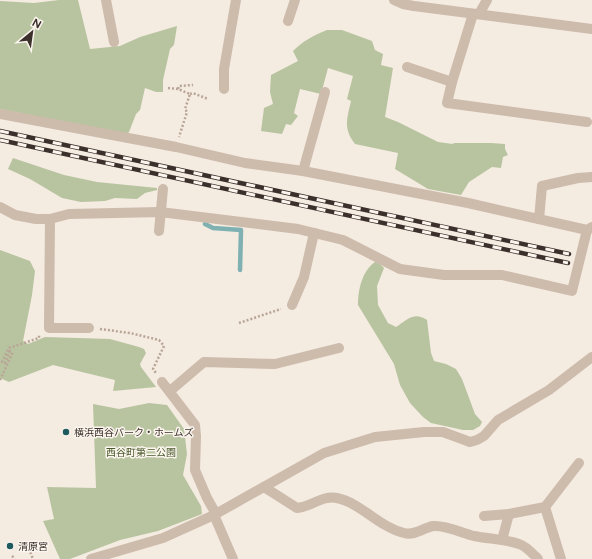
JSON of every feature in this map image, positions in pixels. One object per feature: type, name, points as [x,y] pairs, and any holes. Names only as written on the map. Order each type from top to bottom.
[{"type":"street","points":[[106,0],[114,42]]},
{"type":"street","points":[[224,89],[224,69],[236,0]]},
{"type":"street","points":[[288,21],[295,0]]},
{"type":"street","points":[[394,0],[403,4],[415,3],[476,14],[592,29]]},
{"type":"street","points":[[487,0],[476,14],[452,82],[448,103],[587,122]]},
{"type":"street","points":[[407,66],[452,82]]},
{"type":"street","points":[[303,172],[325,92]]},
{"type":"street","points":[[0,114],[176,147],[245,163],[303,172],[468,203],[589,229],[572,291],[502,275],[444,274],[400,269],[342,240],[298,229],[160,212],[69,214],[50,219],[36,220],[15,215],[0,207]]},
{"type":"street","points":[[539,219],[542,186],[578,178],[592,177]]},
{"type":"street","points":[[158,231],[163,189]]},
{"type":"street","points":[[50,219],[49,328],[90,328]]},
{"type":"street","points":[[292,304],[304,277],[314,233]]},
{"type":"street","points":[[170,391],[204,362],[275,364],[339,348]]},
{"type":"street","points":[[91,559],[163,538],[215,514],[324,453],[376,437],[424,432],[443,432],[470,442],[477,440],[484,436],[498,420],[549,390],[590,362]]},
{"type":"street","points":[[162,382],[195,425],[195,470],[233,559]]},
{"type":"street","points":[[484,516],[509,514],[545,507],[579,463]]},
{"type":"street","points":[[264,487],[297,508],[304,508],[315,501],[336,497],[359,508],[382,524],[405,534],[419,532],[433,526],[446,528],[475,536],[521,544],[538,559]]},
{"type":"street","points":[[545,507],[561,559]]},
{"type":"street","points":[[502,540],[509,514]]},
{"type":"path","points":[[178,89],[179,86],[193,85]]},
{"type":"path","points":[[168,88],[178,89],[208,99]]},
{"type":"path","points":[[176,147],[187,112],[185,109],[190,94]]},
{"type":"path","points":[[239,324],[283,309]]},
{"type":"path","points":[[90,328],[130,333],[159,340],[164,346],[153,369],[162,382]]},
{"type":"path","points":[[0,380],[12,354],[10,351],[5,363],[2,362],[9,348],[39,338],[39,332]]},
{"type":"path","points":[[26,541],[33,559]]},
{"type":"path","points":[[12,556],[15,559]]},
{"type":"green space","points":[[59,0],[78,0],[90,49],[120,46],[140,37],[177,26],[174,45],[170,49],[163,80],[163,92],[156,92],[145,88],[140,110],[136,114],[129,132],[119,141],[35,116],[0,109],[0,1],[34,3]]},
{"type":"green space","points":[[327,30],[342,30],[372,41],[375,50],[383,54],[381,65],[393,68],[385,117],[438,142],[453,144],[505,144],[505,149],[508,155],[503,157],[501,168],[492,167],[469,182],[461,195],[428,189],[395,169],[398,153],[355,144],[347,128],[348,113],[351,101],[347,99],[353,76],[328,68],[321,94],[300,89],[294,113],[298,116],[291,125],[286,124],[282,134],[261,131],[264,108],[273,104],[270,92],[271,75],[298,61],[293,51],[309,39]]},
{"type":"green space","points":[[13,158],[64,175],[97,182],[157,188],[157,190],[145,193],[137,199],[115,198],[105,201],[81,202],[62,198],[30,179],[8,169]]},
{"type":"green space","points":[[0,250],[30,261],[35,271],[23,341],[28,344],[45,337],[110,339],[139,347],[144,349],[146,353],[140,364],[141,367],[156,387],[113,391],[115,380],[53,365],[9,382],[0,378]]},
{"type":"green space","points":[[375,262],[378,262],[384,268],[377,286],[378,305],[388,323],[396,327],[414,316],[422,317],[427,320],[431,353],[434,361],[446,364],[456,369],[462,379],[475,414],[482,422],[480,426],[473,430],[463,430],[431,423],[410,403],[400,385],[394,364],[358,305],[362,281],[367,270]]},
{"type":"green space","name":"西谷町第二公園","points":[[149,403],[167,405],[184,429],[187,454],[183,475],[201,506],[202,514],[158,531],[120,540],[70,559],[60,559],[43,521],[54,519],[47,487],[96,488],[93,404],[119,409]]},
{"type":"waterway","points":[[205,224],[213,228],[241,230],[240,270]]},
{"type":"railway","points":[[0,131],[569,254]]},
{"type":"railway","points":[[0,140],[568,263]]},
{"type":"place","name":"横浜西谷パーク・ホームズ","points":[[66,432]]},
{"type":"place","name":"清原宮","points":[[10,546]]}]
